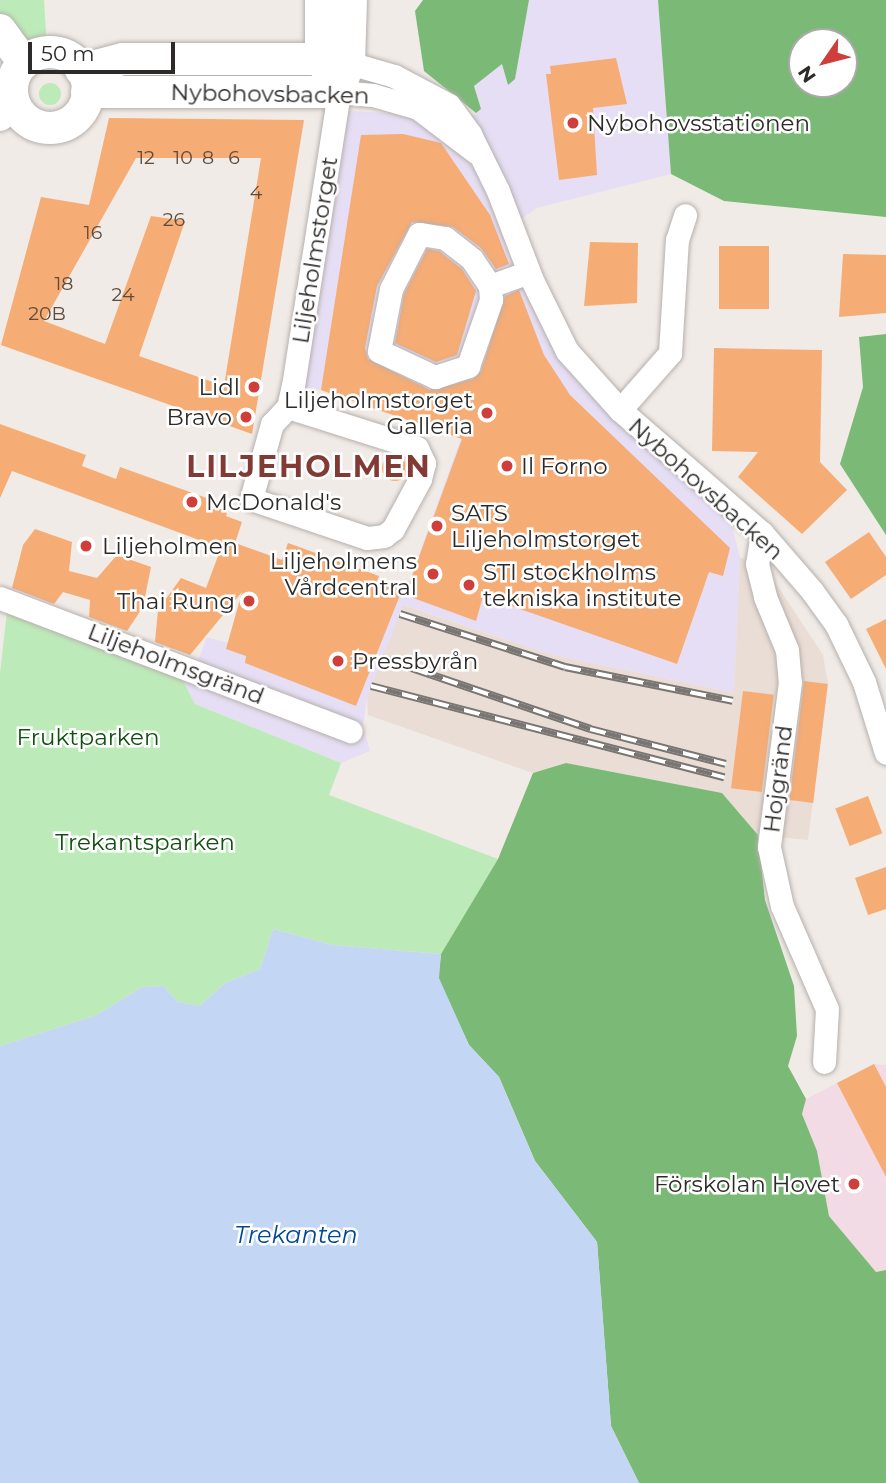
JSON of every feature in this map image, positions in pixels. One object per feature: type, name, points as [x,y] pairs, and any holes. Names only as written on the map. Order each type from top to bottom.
[{"type":"street","points":[[321,0],[336,72]]},
{"type":"street","points":[[336,72],[351,0]]},
{"type":"street","points":[[0,30],[9,88],[34,125],[61,126],[76,117],[84,81],[66,57],[51,53],[9,88]]},
{"type":"street","name":"Nybohovsbacken","points":[[84,81],[336,72],[373,95],[418,108],[477,153],[498,191],[529,272],[566,351],[620,410],[762,533],[836,624],[864,682],[886,753]]},
{"type":"street","name":"Liljeholmstorget","points":[[288,407],[417,448],[424,463],[420,479],[393,529],[384,536],[367,538],[251,499],[272,424],[288,407],[336,72]]},
{"type":"street","name":"Nybohovsbacken","points":[[620,410],[670,353],[677,240],[685,215]]},
{"type":"street","points":[[419,234],[445,238],[472,259],[490,286],[491,300],[468,366],[435,377],[379,351],[391,289],[419,234]]},
{"type":"street","points":[[490,286],[529,272]]},
{"type":"street","name":"Hojgränd","points":[[762,533],[757,564],[765,597],[787,650],[790,682],[769,847],[782,906],[827,1009],[824,1062]]},
{"type":"street","name":"Liljeholmsgränd","points":[[0,598],[351,732]]},
{"type":"shaded area","points":[[529,0],[658,0],[671,174],[537,208],[506,230],[548,331],[728,511],[740,557],[734,693],[549,654],[404,605],[367,698],[363,727],[370,751],[341,763],[195,704],[180,675],[197,664],[207,637],[228,643],[261,552],[282,560],[288,543],[379,576],[378,581],[406,591],[461,438],[321,390],[289,385],[337,110],[399,114],[448,135],[481,109],[474,86],[502,64],[515,79]]},
{"type":"shaded area","points":[[740,557],[769,573],[823,655],[828,684],[808,840],[758,835],[722,793],[566,763],[533,773],[368,715],[367,698],[403,605],[549,654],[734,693]]},
{"type":"shaded area","name":"Förskolan Hovet","points":[[874,1064],[886,1065],[886,1270],[876,1272],[829,1216],[817,1151],[802,1114],[806,1099]]},
{"type":"green space","points":[[0,0],[44,0],[47,49],[26,46],[0,16]]},
{"type":"green space","points":[[423,0],[529,0],[515,79],[508,85],[502,64],[474,86],[481,109],[476,113],[424,71],[415,11]]},
{"type":"green space","points":[[658,0],[886,0],[886,217],[724,201],[671,174]]},
{"type":"green space","points":[[50,83],[58,86],[61,94],[58,102],[50,105],[42,102],[39,94],[42,86]]},
{"type":"green space","points":[[886,334],[886,535],[840,464],[863,387],[859,337]]},
{"type":"green space","name":"Trekantsparken","points":[[7,612],[180,675],[195,704],[341,763],[329,795],[498,859],[441,954],[332,945],[273,929],[260,969],[225,983],[200,1006],[178,1002],[163,986],[142,987],[97,1015],[0,1046],[0,673]]},
{"type":"green space","points":[[566,763],[722,793],[758,835],[765,900],[794,986],[797,1036],[788,1066],[806,1099],[802,1114],[817,1151],[829,1216],[876,1272],[886,1270],[886,1483],[639,1483],[611,1426],[597,1242],[535,1161],[499,1077],[469,1045],[438,978],[441,954],[498,859],[533,773]]},
{"type":"water","name":"Trekanten","points":[[273,929],[332,945],[441,954],[439,978],[469,1045],[499,1077],[535,1161],[597,1242],[611,1426],[639,1483],[0,1483],[0,1046],[97,1015],[142,987],[163,986],[178,1002],[200,1006],[225,983],[260,969]]},
{"type":"building","name":"Nybohovsstationen","points":[[616,58],[627,104],[593,108],[597,175],[559,180],[546,74],[551,74],[550,66]]},
{"type":"building","points":[[109,118],[304,120],[252,434],[1,345],[41,197],[89,205]],"holes":[[[136,158],[261,158],[224,386],[139,356],[185,221],[151,216],[105,344],[44,321]]]},
{"type":"building","name":"Liljeholmstorget Galleria","points":[[403,134],[441,143],[490,215],[509,264],[496,269],[481,248],[453,227],[412,222],[377,286],[365,348],[368,359],[430,390],[473,379],[481,371],[505,296],[519,290],[544,355],[570,395],[730,548],[723,576],[709,572],[677,664],[483,596],[476,621],[405,595],[462,439],[321,390],[361,135]]},
{"type":"building","points":[[590,242],[638,243],[637,303],[584,306]]},
{"type":"building","points":[[719,246],[769,246],[769,309],[719,309]]},
{"type":"building","points":[[427,249],[439,251],[462,269],[476,291],[457,355],[436,362],[395,343],[404,294]]},
{"type":"building","points":[[843,254],[886,255],[886,313],[839,317]]},
{"type":"building","points":[[714,348],[822,350],[820,462],[847,490],[802,534],[738,477],[758,452],[712,451]]},
{"type":"building","points":[[0,424],[86,455],[82,466],[116,479],[120,467],[229,506],[226,516],[242,522],[235,543],[282,560],[288,543],[379,576],[377,581],[402,590],[356,706],[245,663],[246,656],[226,649],[242,592],[190,655],[155,642],[158,610],[181,578],[206,588],[221,548],[12,471],[0,498]]},
{"type":"building","points":[[395,455],[404,459],[408,468],[404,477],[395,481],[386,477],[382,468],[386,459]]},
{"type":"building","points":[[35,529],[72,542],[69,571],[97,578],[117,555],[151,567],[143,607],[127,631],[89,617],[90,600],[63,592],[54,604],[12,588],[23,545]]},
{"type":"building","points":[[869,532],[886,557],[886,575],[851,599],[825,562]]},
{"type":"building","points":[[886,619],[886,669],[866,629]]},
{"type":"building","points":[[804,681],[828,684],[813,803],[789,800]]},
{"type":"building","points":[[743,691],[774,695],[762,792],[731,788]]},
{"type":"building","points":[[868,796],[882,833],[850,846],[835,809]]},
{"type":"building","points":[[886,867],[886,909],[868,915],[855,878]]},
{"type":"building","points":[[874,1064],[886,1087],[886,1177],[837,1083]]},
{"type":"railway","points":[[400,614],[565,667],[733,701]]},
{"type":"railway","points":[[382,658],[590,729],[726,764]]},
{"type":"railway","points":[[371,686],[724,777]]},
{"type":"place","name":"Nybohovsstationen","points":[[573,123]]},
{"type":"place","name":"Lidl","points":[[254,387]]},
{"type":"place","name":"Liljeholmstorget Galleria","points":[[487,413]]},
{"type":"place","name":"Bravo","points":[[246,417]]},
{"type":"place","name":"Il Forno","points":[[507,466]]},
{"type":"place","name":"McDonald's","points":[[192,502]]},
{"type":"place","name":"SATS Liljeholmstorget","points":[[437,526]]},
{"type":"place","name":"Liljeholmen","points":[[86,546]]},
{"type":"place","name":"Liljeholmens Vårdcentral","points":[[433,574]]},
{"type":"place","name":"STI stockholms tekniska institute","points":[[469,585]]},
{"type":"place","name":"Thai Rung","points":[[249,601]]},
{"type":"place","name":"Pressbyrån","points":[[338,661]]},
{"type":"place","name":"Förskolan Hovet","points":[[854,1184]]},
{"type":"district","name":"LILJEHOLMEN","points":[[309,467]]},
{"type":"park label","name":"Fruktparken","points":[[88,737]]}]
